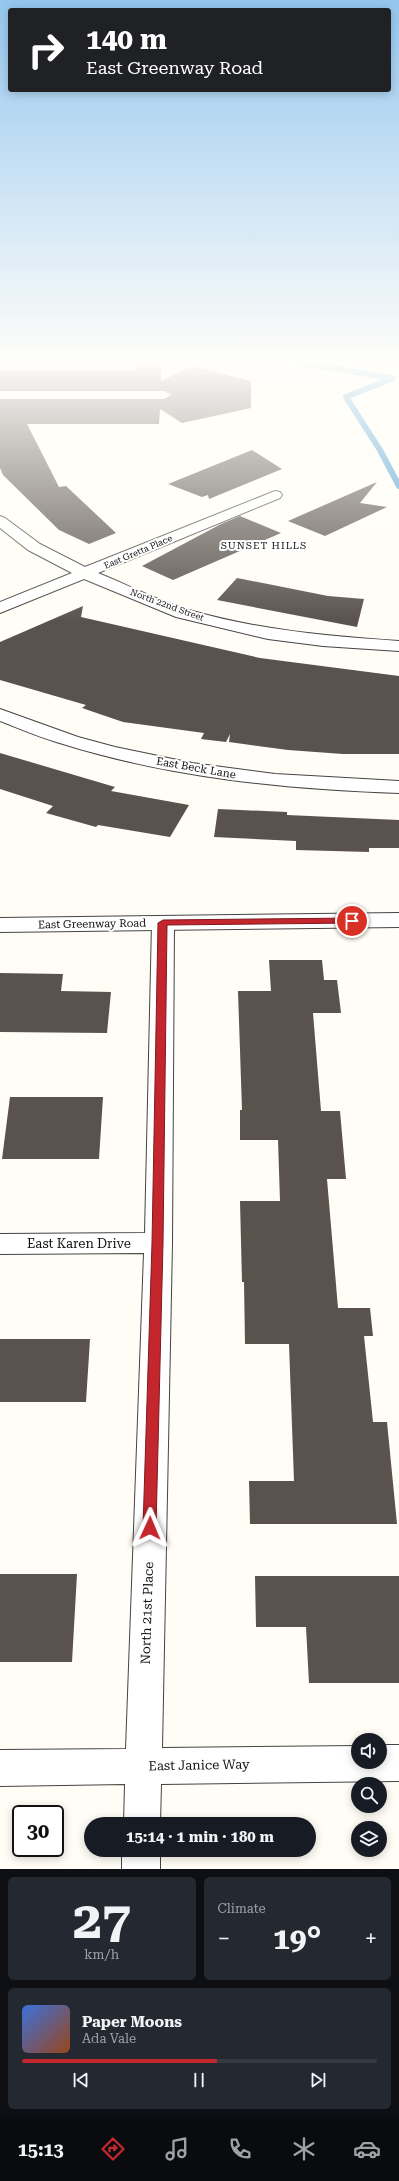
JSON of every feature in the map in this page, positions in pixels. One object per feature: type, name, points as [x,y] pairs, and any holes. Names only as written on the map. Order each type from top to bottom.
[{"type":"street","name":"East Gretta Place","points":[[0,608],[86,574],[275,495]]},
{"type":"street","name":"North 22nd Street","points":[[0,521],[34,547],[86,574],[182,613],[276,635],[323,641],[399,646]]},
{"type":"street","name":"East Beck Lane","points":[[0,715],[71,741],[130,756],[214,772],[293,783],[399,787]]},
{"type":"street","name":"East Greenway Road","points":[[0,925],[399,920]]},
{"type":"street","name":"North 21st Place","points":[[142,1817],[158,1243],[163,923]]},
{"type":"street","name":"East Karen Drive","points":[[0,1244],[158,1243]]},
{"type":"street","name":"East Janice Way","points":[[0,1768],[399,1762]]},
{"type":"street","points":[[141,1857],[141,1869]]},
{"type":"building","points":[[0,448],[39,448],[59,487],[66,486],[116,533],[89,544],[59,530],[3,475],[0,468]]},
{"type":"building","points":[[252,450],[282,469],[209,499],[208,495],[202,497],[168,484]]},
{"type":"building","points":[[377,482],[360,503],[387,507],[325,536],[288,521]]},
{"type":"building","points":[[240,516],[281,533],[173,580],[142,566],[221,524]]},
{"type":"building","points":[[237,578],[328,596],[364,599],[357,627],[217,600]]},
{"type":"building","points":[[83,606],[81,617],[260,658],[399,676],[399,754],[343,754],[288,750],[229,742],[230,734],[226,742],[201,739],[204,733],[123,722],[82,708],[86,705],[0,680],[0,642]]},
{"type":"building","points":[[0,753],[115,787],[111,791],[189,805],[170,837],[98,825],[96,827],[46,813],[53,806],[0,789]]},
{"type":"building","points":[[218,809],[287,812],[287,815],[399,820],[399,848],[369,848],[369,852],[296,850],[296,841],[214,837]]},
{"type":"building","points":[[269,960],[322,960],[324,980],[337,980],[341,1013],[313,1013],[321,1111],[340,1111],[346,1179],[327,1179],[338,1308],[370,1308],[373,1336],[364,1336],[373,1422],[387,1422],[397,1524],[250,1524],[249,1481],[294,1481],[289,1344],[245,1344],[244,1282],[242,1282],[240,1201],[280,1201],[278,1140],[240,1140],[240,1110],[242,1110],[238,991],[271,991]]},
{"type":"building","points":[[0,973],[63,974],[61,991],[111,992],[107,1033],[0,1032]]},
{"type":"building","points":[[10,1097],[103,1097],[99,1159],[2,1159]]},
{"type":"building","points":[[0,1339],[90,1339],[86,1402],[0,1402]]},
{"type":"building","points":[[0,1574],[77,1574],[72,1662],[0,1662]]},
{"type":"building","points":[[255,1576],[399,1576],[399,1683],[309,1683],[306,1627],[256,1627]]},
{"type":"waterway","points":[[379,448],[399,486]]},
{"type":"district","name":"SUNSET HILLS","points":[[264,545]]},
{"type":"route","points":[[150,1528],[158,1243],[163,923],[352,921]]}]
